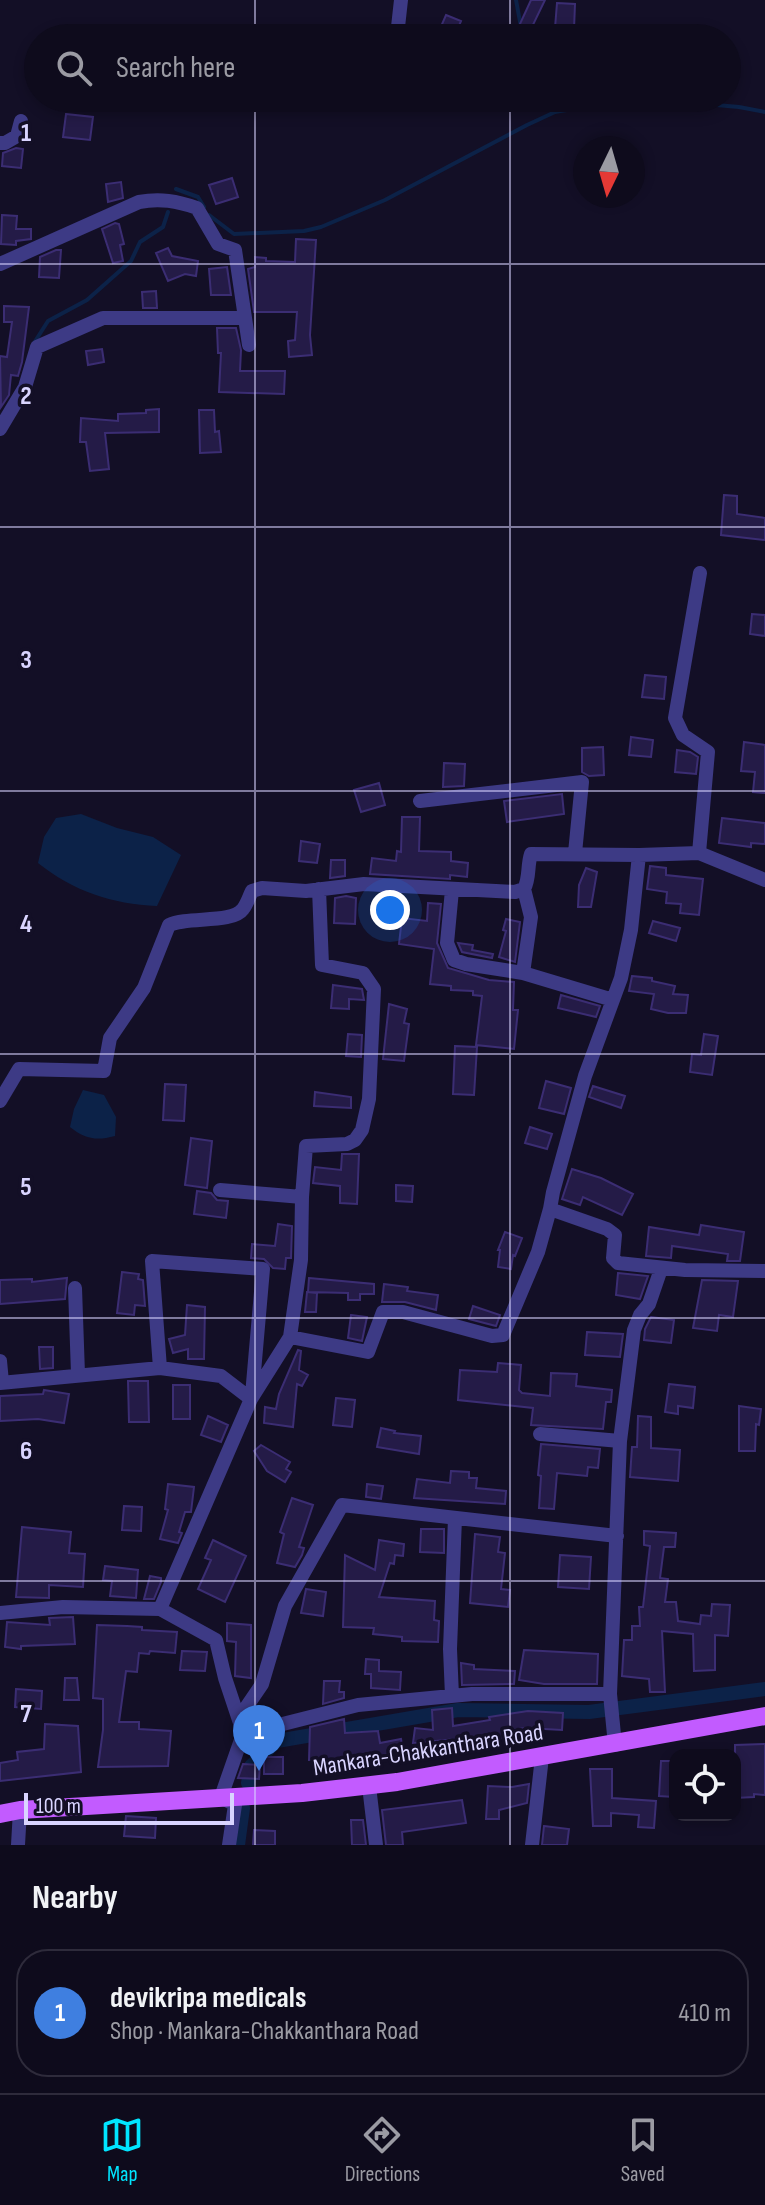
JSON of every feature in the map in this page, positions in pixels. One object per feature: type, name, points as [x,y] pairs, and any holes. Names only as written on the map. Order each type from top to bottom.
[{"type":"main road","name":"Mankara-Chakkanthara Road","points":[[0,1814],[20,1810],[369,1786],[615,1745],[765,1716]]},
{"type":"street","points":[[398,24],[401,0]]},
{"type":"street","points":[[0,143],[17,136],[21,121]]},
{"type":"street","points":[[0,264],[139,202],[155,199],[178,201],[197,208],[218,244],[235,250],[249,345]]},
{"type":"street","points":[[0,429],[25,387],[37,347],[103,318],[245,318]]},
{"type":"street","points":[[699,853],[708,752],[683,735],[675,718],[700,573]]},
{"type":"street","points":[[420,801],[582,782],[575,853]]},
{"type":"street","points":[[523,973],[531,917],[524,889],[531,854],[699,853],[765,880]]},
{"type":"street","points":[[290,1337],[368,1352],[383,1312],[403,1312],[492,1336],[503,1335],[538,1252],[585,1076],[621,978],[634,906],[639,855]]},
{"type":"street","points":[[0,1101],[19,1069],[104,1071],[110,1038],[144,988],[169,925],[179,920],[237,915],[252,891],[262,888],[306,891],[364,884],[515,892],[524,889]]},
{"type":"street","points":[[160,1609],[251,1399],[290,1337],[301,1260],[306,1146],[347,1144],[355,1140],[362,1130],[369,1099],[374,989],[363,973],[322,965],[319,889]]},
{"type":"street","points":[[452,890],[447,943],[454,960],[523,973],[613,1000]]},
{"type":"street","points":[[220,1190],[302,1197]]},
{"type":"street","points":[[550,1209],[607,1229],[615,1235],[613,1258],[618,1263],[661,1269],[765,1271]]},
{"type":"street","points":[[160,1368],[152,1261],[263,1269],[251,1399]]},
{"type":"street","points":[[615,1745],[611,1697],[620,1441],[634,1330],[649,1304],[661,1269]]},
{"type":"street","points":[[75,1288],[78,1374]]},
{"type":"street","points":[[0,1361],[1,1382],[160,1368],[221,1376],[251,1399]]},
{"type":"street","points":[[540,1434],[620,1441]]},
{"type":"street","points":[[239,1718],[262,1684],[285,1606],[342,1505],[617,1536]]},
{"type":"street","points":[[452,1696],[450,1649],[455,1518]]},
{"type":"street","points":[[0,1613],[63,1607],[160,1609],[216,1640],[243,1734],[221,1797],[235,1805],[229,1845]]},
{"type":"street","points":[[243,1734],[358,1705],[452,1696],[611,1697]]},
{"type":"street","points":[[532,1845],[542,1757]]},
{"type":"street","points":[[369,1786],[376,1845]]},
{"type":"street","points":[[18,1845],[20,1810]]},
{"type":"water","points":[[81,814],[153,837],[181,855],[157,906],[94,894],[65,881],[38,863],[44,837],[56,818]]},
{"type":"water","points":[[83,1090],[104,1095],[116,1117],[115,1136],[91,1138],[70,1127]]},
{"type":"building","points":[[531,0],[545,0],[533,24],[520,24]]},
{"type":"building","points":[[557,3],[575,4],[574,24],[555,24]]},
{"type":"building","points":[[446,15],[461,21],[460,24],[442,24]]},
{"type":"building","points":[[66,114],[93,117],[90,140],[63,137]]},
{"type":"building","points":[[23,149],[21,168],[2,166],[3,153]]},
{"type":"building","points":[[232,178],[238,197],[216,204],[209,185]]},
{"type":"building","points":[[121,182],[123,198],[108,202],[106,184]]},
{"type":"building","points":[[2,215],[17,216],[16,229],[31,229],[31,239],[16,241],[16,245],[1,244]]},
{"type":"building","points":[[119,224],[124,244],[120,245],[123,261],[113,263],[102,229]]},
{"type":"building","points":[[296,239],[316,240],[310,335],[312,355],[289,357],[288,341],[295,340],[297,312],[254,312],[248,269],[255,267],[255,257],[266,258],[266,261],[295,262]]},
{"type":"building","points":[[168,248],[172,256],[198,261],[196,276],[185,274],[168,281],[156,253]]},
{"type":"building","points":[[61,250],[59,278],[39,277],[40,257]]},
{"type":"building","points":[[227,267],[231,295],[211,295],[209,269]]},
{"type":"building","points":[[156,291],[157,308],[143,308],[142,292]]},
{"type":"building","points":[[4,306],[29,307],[22,362],[18,376],[11,375],[9,395],[1,407],[0,356],[7,357],[12,322],[4,322]]},
{"type":"building","points":[[217,328],[236,328],[241,350],[240,371],[285,371],[284,394],[219,392],[221,353],[218,353]]},
{"type":"building","points":[[102,349],[104,362],[88,365],[86,351]]},
{"type":"building","points":[[159,409],[159,432],[105,433],[109,469],[90,471],[86,442],[80,442],[81,418],[118,421],[118,414]]},
{"type":"building","points":[[199,410],[214,410],[215,432],[219,431],[221,452],[200,453]]},
{"type":"building","points":[[724,495],[737,496],[737,514],[765,518],[765,540],[721,535]]},
{"type":"building","points":[[752,614],[765,615],[765,636],[750,634]]},
{"type":"building","points":[[645,675],[666,677],[664,699],[642,697]]},
{"type":"building","points":[[631,737],[653,740],[651,757],[629,755]]},
{"type":"building","points":[[744,742],[765,745],[765,793],[753,792],[755,772],[741,771]]},
{"type":"building","points":[[603,747],[604,775],[589,776],[582,772],[582,748]]},
{"type":"building","points":[[677,750],[698,757],[696,774],[675,772]]},
{"type":"building","points":[[444,763],[465,764],[464,786],[443,787]]},
{"type":"building","points":[[379,783],[385,805],[361,812],[354,790]]},
{"type":"building","points":[[562,794],[564,814],[507,822],[504,801]]},
{"type":"building","points":[[402,817],[420,817],[419,851],[451,852],[451,861],[468,863],[467,877],[450,875],[450,879],[370,874],[372,858],[396,861],[397,851],[401,852]]},
{"type":"building","points":[[722,818],[765,823],[765,844],[751,843],[751,847],[719,843]]},
{"type":"building","points":[[301,841],[320,844],[317,863],[299,861]]},
{"type":"building","points":[[331,860],[345,860],[345,876],[330,878]]},
{"type":"building","points":[[650,866],[666,868],[666,875],[703,879],[699,915],[680,913],[681,904],[666,903],[667,892],[647,889]]},
{"type":"building","points":[[586,868],[597,872],[591,907],[578,907],[579,885]]},
{"type":"building","points":[[335,898],[356,898],[355,924],[334,923]]},
{"type":"building","points":[[428,903],[441,904],[437,943],[448,968],[489,980],[514,982],[513,1010],[518,1010],[514,1049],[476,1045],[482,996],[473,995],[473,991],[451,990],[451,986],[430,984],[434,949],[399,944],[402,918],[427,921]]},
{"type":"building","points":[[506,919],[520,922],[515,962],[499,957]]},
{"type":"building","points":[[653,921],[680,928],[676,941],[649,933]]},
{"type":"building","points":[[458,943],[473,945],[472,950],[493,954],[492,958],[462,952]]},
{"type":"building","points":[[632,976],[652,978],[652,981],[675,986],[673,994],[688,995],[686,1013],[651,1009],[654,994],[629,991]]},
{"type":"building","points":[[333,985],[362,989],[364,1000],[349,999],[349,1009],[331,1008]]},
{"type":"building","points":[[561,995],[600,1006],[596,1017],[558,1008]]},
{"type":"building","points":[[389,1004],[407,1009],[404,1023],[409,1024],[404,1061],[383,1059]]},
{"type":"building","points":[[348,1034],[362,1035],[361,1057],[346,1056]]},
{"type":"building","points":[[704,1034],[718,1036],[712,1075],[690,1072],[692,1054],[701,1055]]},
{"type":"building","points":[[455,1046],[477,1047],[474,1095],[453,1094]]},
{"type":"building","points":[[546,1081],[571,1088],[564,1114],[539,1108]]},
{"type":"building","points":[[165,1084],[186,1085],[184,1121],[163,1120]]},
{"type":"building","points":[[593,1086],[625,1096],[621,1108],[589,1097]]},
{"type":"building","points":[[315,1092],[351,1097],[351,1108],[314,1106]]},
{"type":"building","points":[[530,1127],[552,1134],[547,1149],[525,1143]]},
{"type":"building","points":[[191,1138],[212,1141],[207,1188],[185,1185]]},
{"type":"building","points":[[342,1154],[359,1154],[357,1204],[340,1203],[340,1186],[313,1183],[315,1167],[341,1170]]},
{"type":"building","points":[[572,1169],[601,1178],[633,1194],[622,1215],[583,1197],[580,1205],[562,1199]]},
{"type":"building","points":[[396,1185],[413,1186],[412,1202],[396,1201]]},
{"type":"building","points":[[197,1191],[211,1193],[217,1200],[228,1201],[226,1218],[194,1214]]},
{"type":"building","points":[[278,1224],[292,1226],[291,1258],[286,1258],[285,1269],[273,1268],[264,1259],[251,1258],[252,1244],[275,1246]]},
{"type":"building","points":[[701,1225],[744,1232],[740,1261],[727,1261],[728,1254],[672,1246],[671,1258],[646,1256],[649,1227],[699,1235]]},
{"type":"building","points":[[505,1232],[522,1238],[513,1255],[511,1269],[498,1267],[498,1250]]},
{"type":"building","points":[[122,1272],[139,1274],[138,1279],[143,1280],[145,1306],[135,1305],[134,1315],[117,1313]]},
{"type":"building","points":[[618,1273],[648,1276],[640,1299],[616,1295]]},
{"type":"building","points":[[67,1278],[65,1299],[0,1304],[0,1280],[32,1279],[32,1282]]},
{"type":"building","points":[[309,1278],[374,1284],[374,1294],[360,1294],[360,1300],[348,1300],[348,1293],[308,1292]]},
{"type":"building","points":[[702,1280],[738,1281],[733,1317],[719,1315],[717,1331],[693,1328]]},
{"type":"building","points":[[384,1284],[438,1295],[436,1310],[405,1302],[382,1302]]},
{"type":"building","points":[[307,1292],[317,1293],[316,1312],[305,1312]]},
{"type":"building","points":[[187,1305],[205,1307],[204,1359],[188,1359],[188,1349],[173,1353],[169,1339],[185,1335]]},
{"type":"building","points":[[473,1306],[500,1315],[496,1326],[469,1319]]},
{"type":"building","points":[[351,1315],[367,1317],[362,1341],[348,1338]]},
{"type":"building","points":[[651,1317],[674,1320],[671,1343],[644,1340]]},
{"type":"building","points":[[587,1332],[623,1334],[620,1357],[585,1355]]},
{"type":"building","points":[[39,1347],[53,1347],[53,1368],[40,1369]]},
{"type":"building","points":[[298,1350],[301,1351],[299,1370],[308,1375],[302,1386],[297,1384],[293,1427],[264,1423],[265,1407],[276,1409],[279,1394]]},
{"type":"building","points":[[498,1363],[521,1365],[519,1390],[522,1393],[550,1396],[551,1373],[577,1374],[576,1386],[612,1390],[611,1402],[606,1402],[603,1429],[531,1425],[533,1408],[458,1400],[460,1370],[497,1372]]},
{"type":"building","points":[[128,1381],[148,1381],[149,1422],[129,1422]]},
{"type":"building","points":[[669,1384],[695,1387],[693,1408],[678,1406],[678,1414],[665,1412]]},
{"type":"building","points":[[173,1385],[190,1385],[190,1419],[173,1419]]},
{"type":"building","points":[[44,1390],[69,1394],[64,1423],[38,1419],[0,1421],[0,1396],[43,1394]]},
{"type":"building","points":[[336,1398],[355,1400],[352,1427],[333,1425]]},
{"type":"building","points":[[739,1406],[761,1409],[759,1425],[756,1424],[755,1451],[739,1451]]},
{"type":"building","points":[[208,1416],[228,1425],[221,1442],[201,1435]]},
{"type":"building","points":[[638,1416],[651,1417],[651,1448],[680,1450],[678,1481],[630,1477],[632,1447],[637,1447]]},
{"type":"building","points":[[381,1428],[421,1436],[419,1454],[377,1447]]},
{"type":"building","points":[[541,1444],[600,1449],[598,1468],[588,1467],[587,1476],[557,1473],[554,1509],[539,1508]]},
{"type":"building","points":[[261,1445],[290,1462],[286,1469],[291,1472],[285,1482],[267,1471],[254,1451]]},
{"type":"building","points":[[451,1471],[469,1472],[469,1478],[477,1478],[476,1488],[506,1491],[505,1504],[414,1498],[417,1479],[450,1483]]},
{"type":"building","points":[[168,1484],[194,1487],[191,1512],[185,1512],[178,1543],[160,1539],[168,1510],[165,1509]]},
{"type":"building","points":[[367,1484],[383,1486],[381,1499],[366,1497]]},
{"type":"building","points":[[292,1498],[313,1505],[299,1547],[304,1548],[302,1555],[295,1567],[277,1563],[284,1534],[280,1532]]},
{"type":"building","points":[[124,1506],[142,1507],[141,1531],[122,1530]]},
{"type":"building","points":[[22,1527],[71,1532],[69,1553],[85,1554],[83,1587],[49,1585],[49,1598],[16,1597]]},
{"type":"building","points":[[421,1529],[444,1529],[444,1553],[420,1552]]},
{"type":"building","points":[[644,1531],[676,1533],[675,1547],[664,1547],[660,1578],[668,1579],[665,1602],[676,1602],[678,1621],[700,1624],[701,1615],[711,1616],[712,1604],[730,1605],[728,1636],[715,1635],[715,1670],[694,1671],[693,1634],[662,1631],[665,1692],[650,1692],[649,1679],[622,1676],[624,1640],[632,1640],[632,1626],[640,1626],[639,1607],[643,1607],[650,1546],[644,1545]]},
{"type":"building","points":[[475,1534],[500,1537],[498,1552],[505,1553],[501,1589],[510,1590],[508,1607],[470,1603]]},
{"type":"building","points":[[213,1540],[246,1556],[225,1602],[198,1589],[211,1560],[205,1558]]},
{"type":"building","points":[[379,1540],[404,1544],[403,1556],[395,1555],[394,1564],[390,1563],[379,1597],[435,1601],[434,1620],[439,1621],[438,1642],[402,1641],[402,1637],[373,1634],[374,1628],[343,1627],[345,1555],[375,1570]]},
{"type":"building","points":[[560,1555],[591,1557],[589,1589],[558,1587]]},
{"type":"building","points":[[105,1566],[138,1570],[136,1598],[110,1596],[112,1581],[103,1580]]},
{"type":"building","points":[[150,1576],[161,1578],[161,1582],[154,1599],[144,1599]]},
{"type":"building","points":[[306,1589],[326,1592],[323,1616],[301,1613]]},
{"type":"building","points":[[73,1617],[75,1644],[21,1646],[21,1649],[5,1647],[7,1622],[50,1625],[49,1618]]},
{"type":"building","points":[[227,1623],[251,1625],[251,1678],[235,1676],[236,1642],[227,1641]]},
{"type":"building","points":[[97,1625],[177,1632],[175,1653],[139,1653],[137,1672],[126,1671],[119,1722],[139,1722],[139,1729],[171,1731],[168,1766],[98,1767],[103,1699],[93,1698]]},
{"type":"building","points":[[524,1650],[598,1654],[597,1684],[544,1684],[519,1680]]},
{"type":"building","points":[[182,1651],[207,1652],[205,1671],[180,1670]]},
{"type":"building","points":[[366,1659],[379,1660],[379,1671],[401,1672],[400,1690],[371,1688],[371,1674],[365,1674]]},
{"type":"building","points":[[461,1663],[474,1665],[474,1669],[515,1671],[514,1684],[462,1685]]},
{"type":"building","points":[[65,1678],[77,1678],[79,1700],[64,1700]]},
{"type":"building","points":[[324,1681],[340,1681],[339,1692],[344,1692],[344,1698],[323,1704]]},
{"type":"building","points":[[16,1689],[42,1691],[41,1709],[15,1707]]},
{"type":"building","points":[[452,1708],[453,1726],[528,1711],[563,1713],[562,1730],[526,1728],[503,1731],[503,1738],[492,1739],[491,1736],[413,1743],[415,1728],[433,1730],[432,1710]]},
{"type":"building","points":[[344,1719],[345,1733],[378,1731],[380,1743],[401,1739],[403,1751],[368,1758],[309,1760],[310,1727]]},
{"type":"building","points":[[45,1724],[78,1726],[81,1772],[0,1781],[0,1763],[18,1760],[17,1752],[44,1749]]},
{"type":"building","points":[[765,1744],[765,1795],[741,1798],[741,1749],[735,1749],[735,1745]]},
{"type":"building","points":[[264,1757],[283,1757],[283,1774],[264,1774]]},
{"type":"building","points":[[661,1761],[669,1761],[669,1797],[659,1796]]},
{"type":"building","points":[[243,1764],[260,1765],[259,1779],[238,1778]]},
{"type":"building","points":[[590,1769],[612,1769],[612,1798],[656,1801],[654,1828],[638,1827],[639,1815],[611,1813],[611,1826],[593,1826]]},
{"type":"building","points":[[529,1784],[527,1803],[499,1810],[499,1819],[486,1819],[488,1786]]},
{"type":"building","points":[[462,1800],[466,1823],[402,1832],[403,1845],[386,1845],[382,1810]]},
{"type":"building","points":[[126,1816],[156,1818],[155,1838],[124,1836]]},
{"type":"building","points":[[351,1820],[363,1820],[366,1845],[352,1845]]},
{"type":"building","points":[[544,1826],[569,1829],[567,1845],[542,1845]]},
{"type":"building","points":[[254,1830],[275,1831],[275,1845],[253,1845]]},
{"type":"waterway","points":[[516,0],[520,24]]},
{"type":"waterway","points":[[741,107],[765,112]]},
{"type":"waterway","points":[[209,215],[234,234],[304,231],[321,227],[385,200],[555,112]]},
{"type":"waterway","points":[[176,189],[198,197],[204,207]]},
{"type":"waterway","points":[[34,343],[48,321],[87,300],[131,261],[140,242],[163,227],[168,212]]},
{"type":"waterway","points":[[248,1783],[251,1766],[277,1741],[458,1710],[589,1712],[765,1689]]},
{"type":"waterway","points":[[238,1845],[243,1808]]},
{"type":"place","name":"devikripa medicals","points":[[259,1771]]}]
